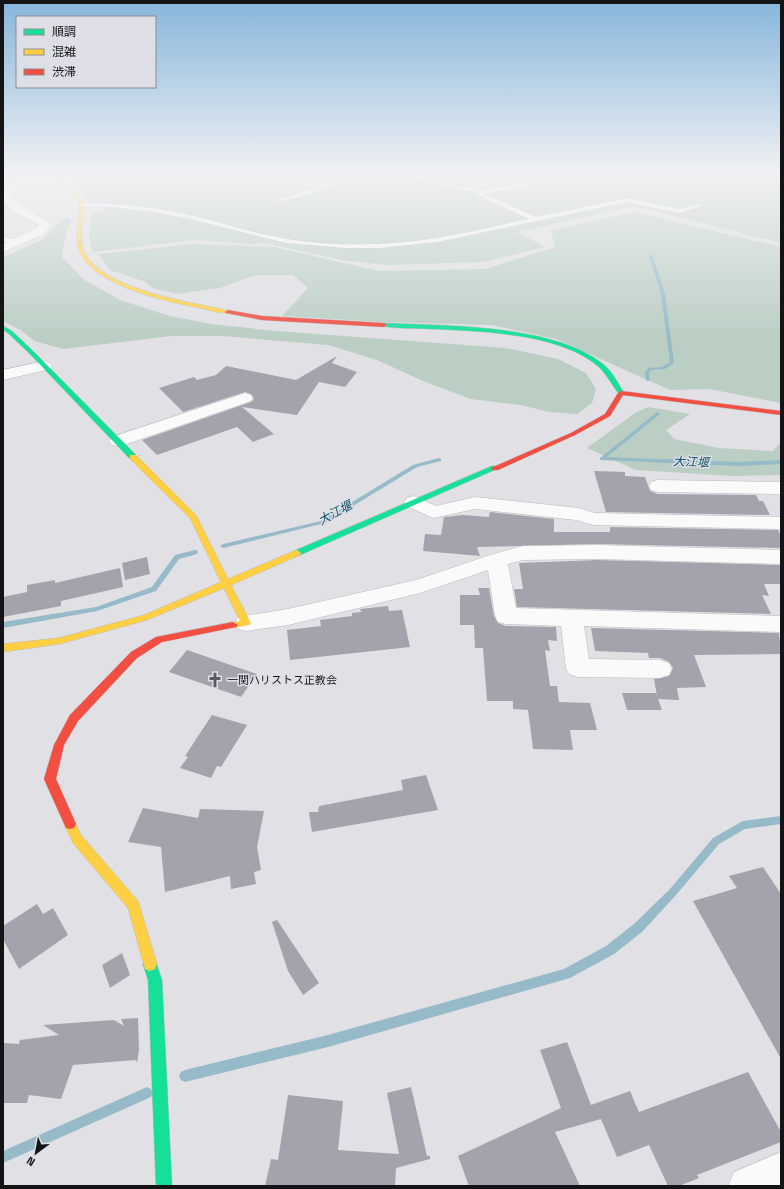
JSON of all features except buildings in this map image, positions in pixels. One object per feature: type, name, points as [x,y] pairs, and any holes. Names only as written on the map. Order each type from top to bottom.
[{"type":"street","points":[[3,248],[41,230]]},
{"type":"street","points":[[80,230],[79,237],[82,252],[95,269],[138,291],[197,307],[262,318],[499,332],[537,339],[565,346],[594,361],[610,375],[621,393]]},
{"type":"street","points":[[3,328],[21,342],[193,517],[246,622]]},
{"type":"street","points":[[3,375],[44,366]]},
{"type":"street","points":[[621,393],[781,413]]},
{"type":"street","points":[[3,648],[59,641],[147,617],[573,434],[608,415],[621,393]]},
{"type":"street","points":[[118,441],[245,398]]},
{"type":"street","points":[[658,486],[776,488],[781,506]]},
{"type":"street","points":[[414,502],[433,512],[475,503],[579,514],[593,519],[781,523]]},
{"type":"street","points":[[593,519],[597,552]]},
{"type":"street","points":[[164,1186],[165,1178],[155,980],[133,906],[77,839],[50,779],[59,745],[74,718],[134,655],[159,639],[246,622],[288,617],[420,586],[523,552],[597,552],[781,557]]},
{"type":"street","points":[[497,560],[506,616],[781,624]]},
{"type":"street","points":[[570,618],[578,668],[660,669]]},
{"type":"street","points":[[748,1186],[781,1171]]},
{"type":"lane","points":[[247,230],[286,240],[346,246],[380,246],[437,240],[481,230]]},
{"type":"lane","points":[[3,240],[18,242]]},
{"type":"green space","points":[[51,230],[68,230],[62,257],[83,279],[120,300],[170,316],[211,324],[276,331],[505,348],[558,359],[586,373],[596,389],[592,403],[577,414],[549,412],[521,405],[471,399],[423,381],[377,360],[328,345],[223,336],[171,336],[63,349],[35,341],[20,330],[3,321],[3,257],[40,241]]},
{"type":"green space","points":[[90,230],[525,230],[518,232],[545,247],[484,262],[387,265],[341,260],[266,243],[253,244],[196,240],[93,252],[89,239]]},
{"type":"green space","points":[[551,230],[712,230],[781,247],[781,403],[709,389],[670,390],[556,339],[492,325],[383,322],[282,316],[308,288],[293,275],[256,275],[220,288],[177,294],[153,288],[143,281],[110,270],[98,254],[192,244],[275,247],[378,271],[485,269],[555,247]]},
{"type":"green space","points":[[731,230],[781,230],[781,243]]},
{"type":"green space","points":[[648,407],[690,414],[666,430],[674,439],[719,448],[773,451],[781,442],[781,475],[733,476],[636,470],[587,448],[635,413]]},
{"type":"waterway","points":[[648,380],[647,373],[650,369],[663,368],[672,363],[663,294],[651,256]]},
{"type":"waterway","name":"大江堰","points":[[657,414],[602,459],[738,464],[781,462]]},
{"type":"waterway","name":"大江堰","points":[[223,546],[323,522],[415,466],[439,460]]},
{"type":"waterway","name":"大江堰","points":[[3,625],[97,609],[154,589],[177,557],[195,552]]},
{"type":"waterway","points":[[185,1076],[328,1041],[566,974],[610,950],[638,928],[673,892],[716,841],[743,825],[781,820]]},
{"type":"waterway","points":[[3,1157],[147,1093]]},
{"type":"traffic: fast","points":[[384,325],[496,331],[553,342],[578,351],[599,364],[609,374],[621,393]]},
{"type":"traffic: fast","points":[[3,328],[10,332],[31,352],[133,457]]},
{"type":"traffic: fast","points":[[297,553],[495,468]]},
{"type":"traffic: fast","points":[[150,964],[155,980],[164,1186]]},
{"type":"traffic: slow","points":[[80,230],[82,251],[91,264],[105,275],[125,285],[170,300],[228,312]]},
{"type":"traffic: slow","points":[[133,457],[193,517],[246,623],[233,625]]},
{"type":"traffic: slow","points":[[3,648],[59,641],[147,617],[297,553]]},
{"type":"traffic: slow","points":[[70,824],[77,839],[133,905],[150,964]]},
{"type":"traffic: jam","points":[[228,312],[262,318],[384,325]]},
{"type":"traffic: jam","points":[[495,468],[573,434],[608,415],[621,393],[781,413]]},
{"type":"traffic: jam","points":[[70,824],[50,779],[59,745],[74,718],[134,655],[159,639],[233,625]]},
{"type":"place","name":"一関ハリストス正教会","points":[[215,680]]}]
